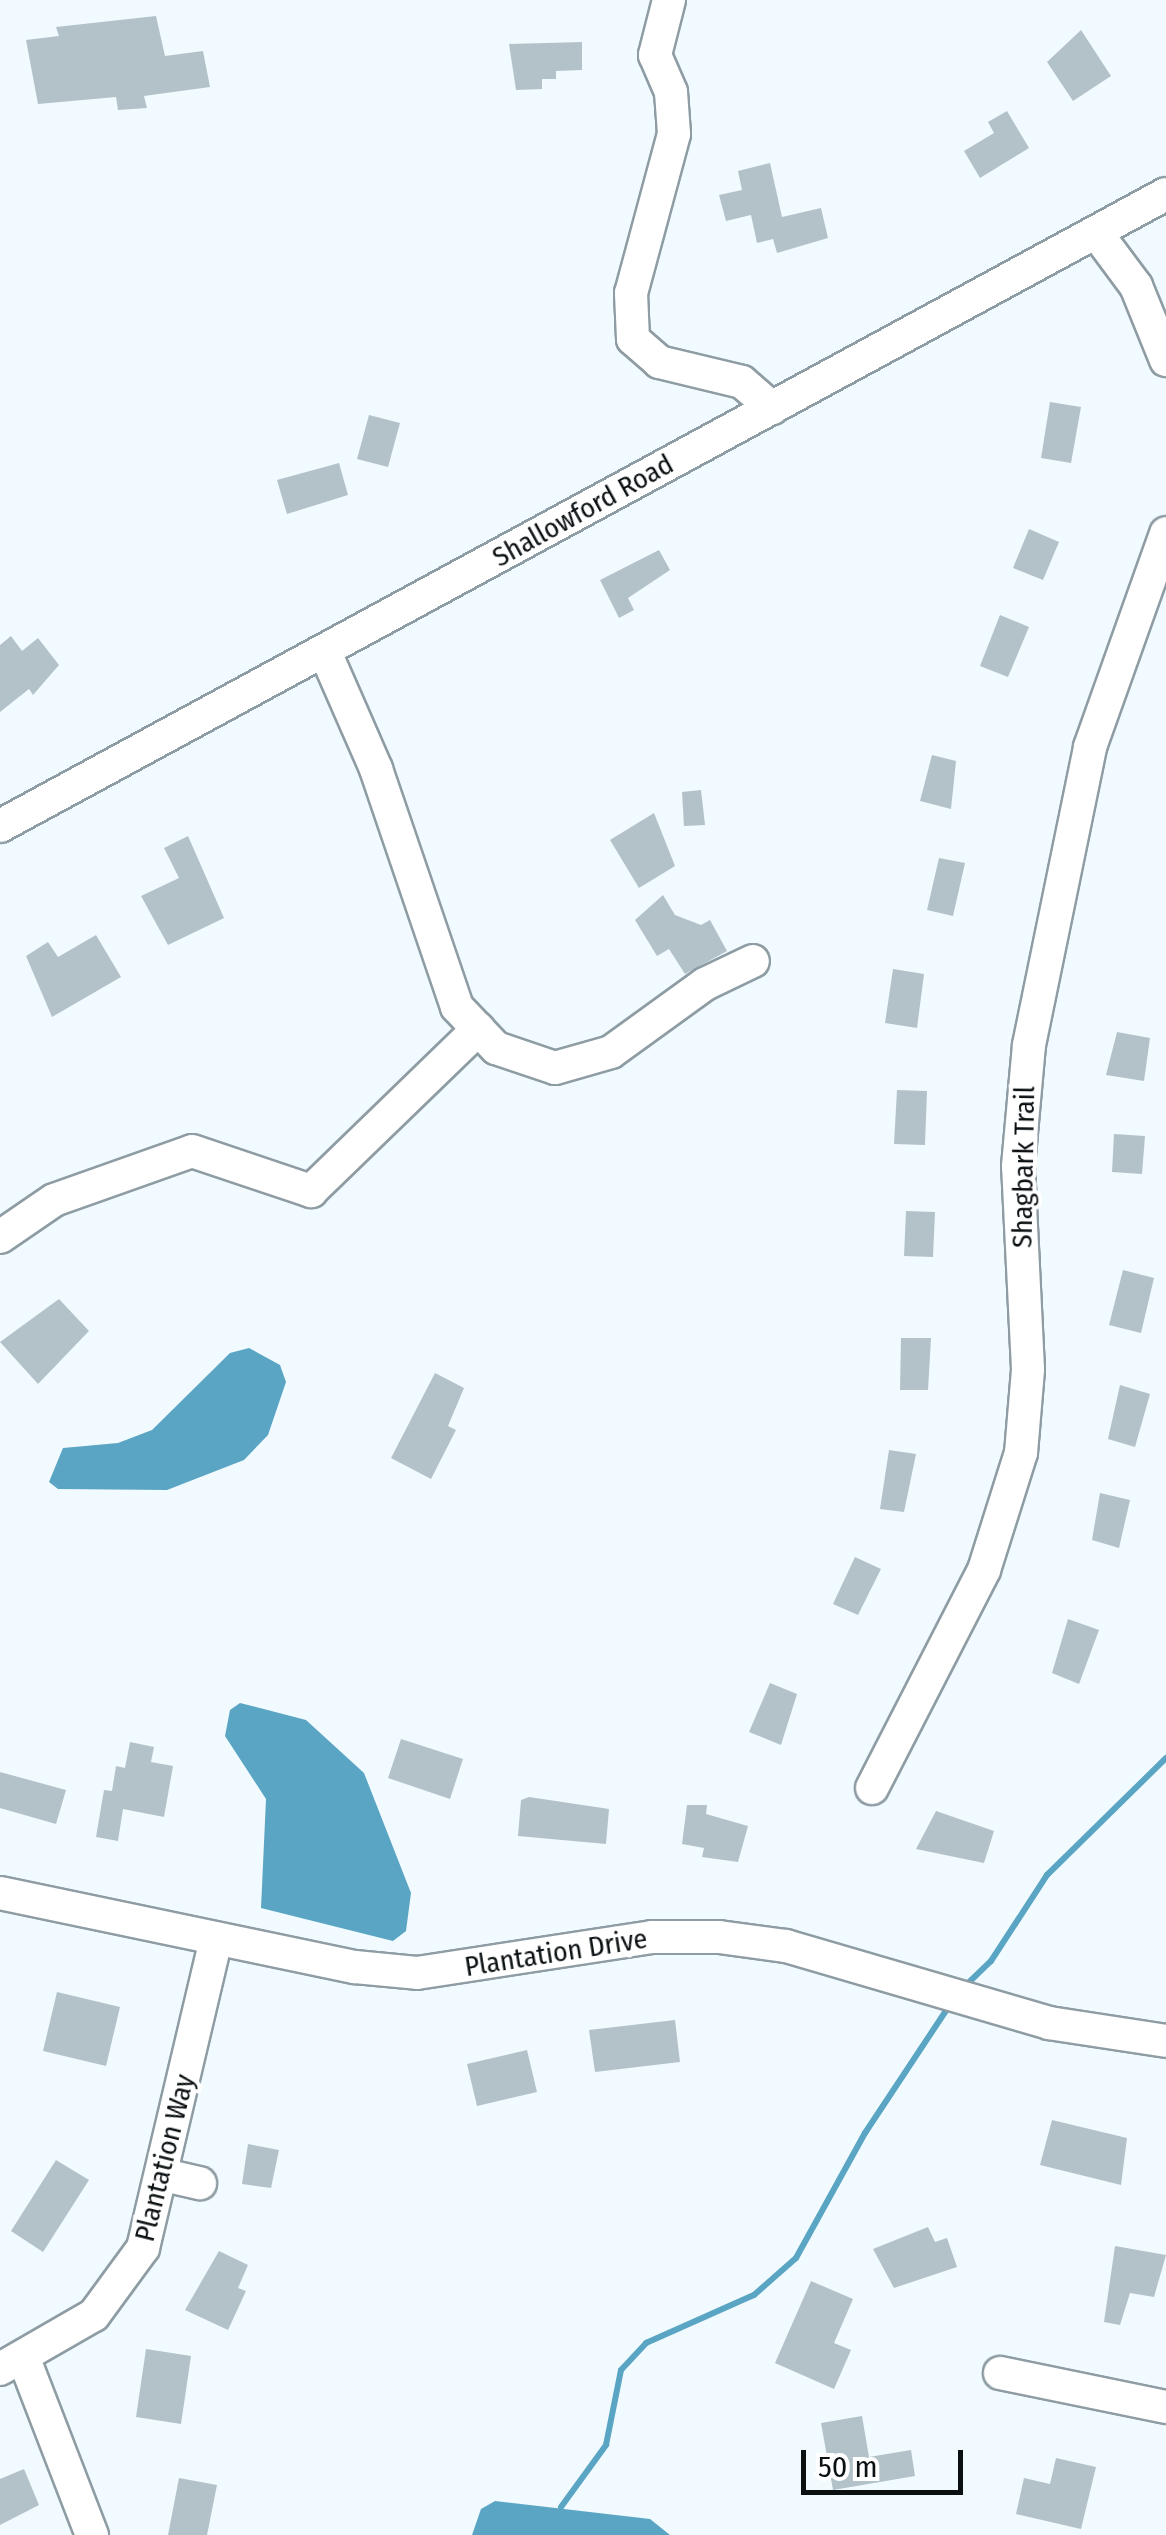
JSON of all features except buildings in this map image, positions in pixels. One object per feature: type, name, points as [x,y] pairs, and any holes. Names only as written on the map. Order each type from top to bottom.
[{"type":"street","points":[[670,0],[655,55],[671,92],[674,134],[631,293],[633,339],[659,362],[742,382],[772,408]]},
{"type":"street","name":"Shallowford Road","points":[[0,826],[1098,235],[1166,194]]},
{"type":"street","points":[[1098,235],[1136,286],[1166,360]]},
{"type":"street","name":"Shagbark Trail","points":[[872,1788],[984,1570],[1021,1453],[1028,1370],[1018,1166],[1029,1045],[1090,747],[1166,533]]},
{"type":"street","points":[[325,652],[376,770],[457,1007],[496,1048],[555,1068],[612,1052],[704,984],[753,961]]},
{"type":"street","points":[[0,1237],[54,1200],[192,1151],[311,1191],[478,1029]]},
{"type":"street","name":"Plantation Drive","points":[[0,1893],[216,1938],[417,1972],[652,1936],[719,1937],[786,1946],[1049,2023],[1166,2041]]},
{"type":"street","name":"Plantation Way","points":[[12,2364],[78,2327],[121,2286],[143,2248],[164,2175],[216,1938]]},
{"type":"street","points":[[164,2175],[200,2183]]},
{"type":"street","points":[[12,2364],[92,2535]]},
{"type":"street","points":[[1000,2373],[1166,2407]]},
{"type":"water","points":[[249,1348],[280,1365],[286,1382],[268,1435],[244,1460],[167,1490],[58,1489],[49,1482],[63,1448],[118,1443],[152,1430],[230,1353]]},
{"type":"water","points":[[240,1703],[306,1720],[364,1773],[411,1893],[406,1931],[393,1941],[261,1908],[266,1799],[225,1736],[230,1710]]},
{"type":"water","points":[[495,2501],[650,2519],[670,2535],[472,2535],[481,2509]]},
{"type":"waterway","points":[[963,1988],[991,1961],[1047,1875],[1166,1758]]},
{"type":"waterway","points":[[561,2507],[606,2445],[621,2370],[646,2343],[754,2295],[796,2258],[865,2133],[949,2006]]}]
